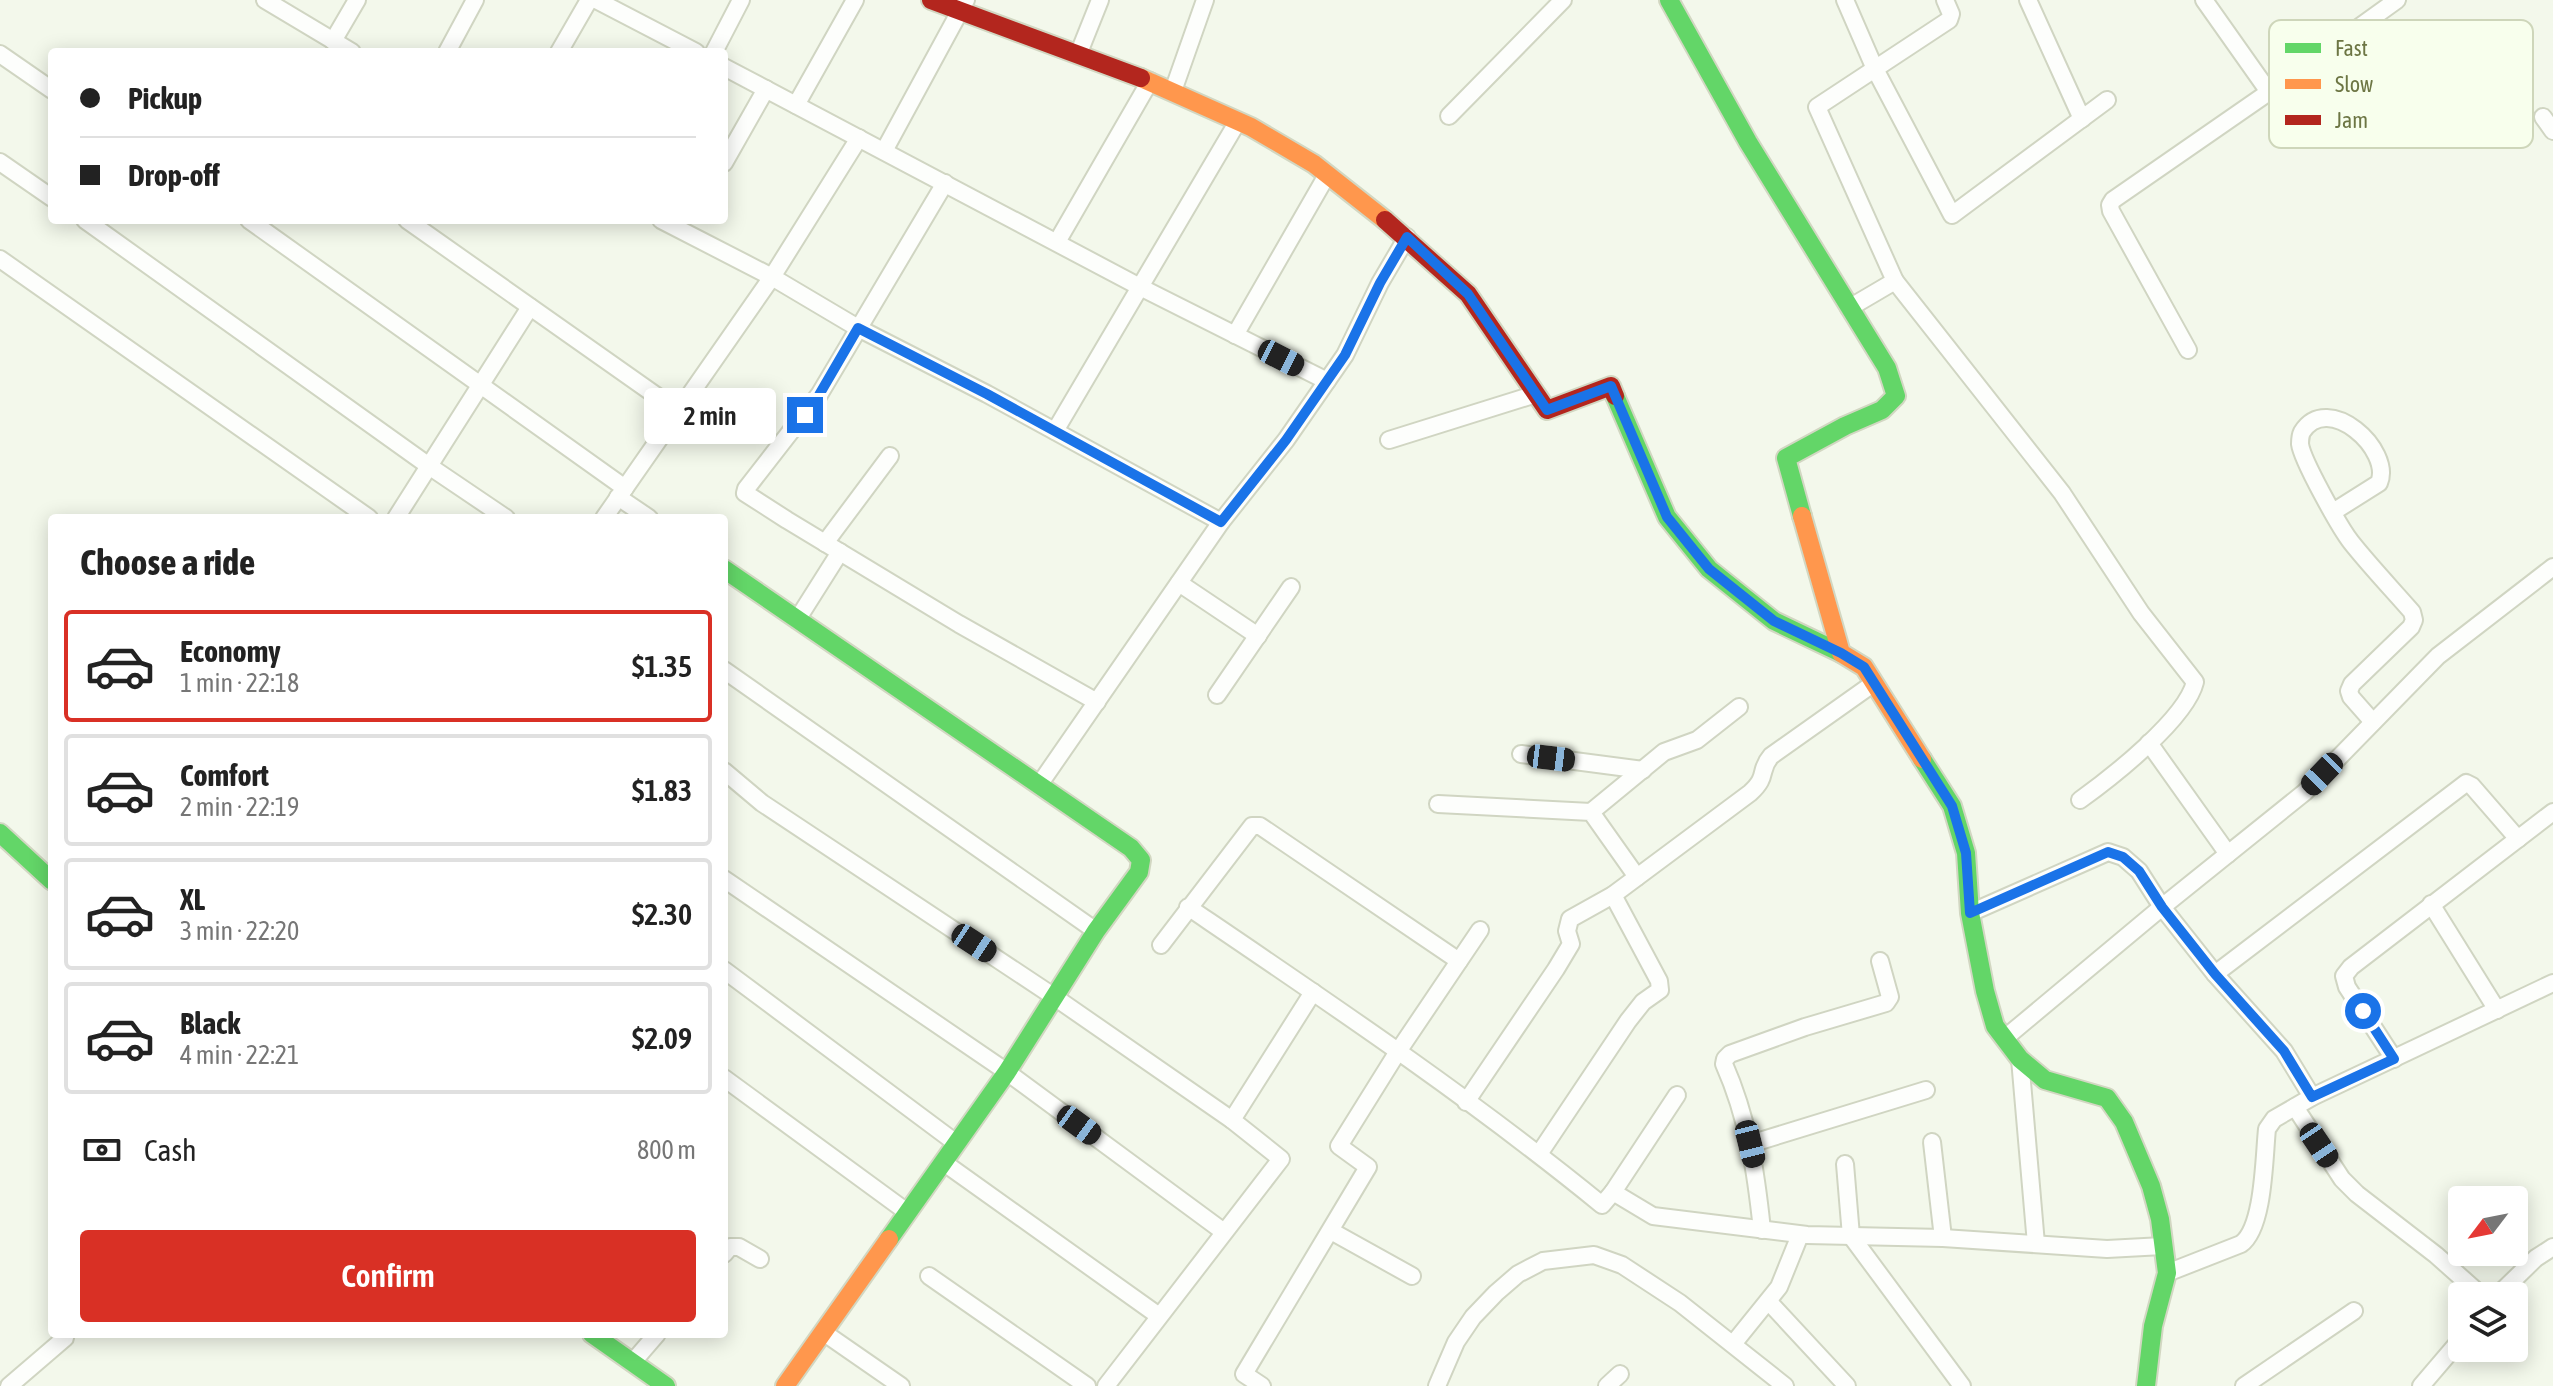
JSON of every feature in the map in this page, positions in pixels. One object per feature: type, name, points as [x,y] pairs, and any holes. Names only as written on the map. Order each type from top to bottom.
[{"type":"main road","points":[[931,0],[964,6],[1078,55],[1150,81],[1238,121],[1314,164],[1407,237],[1468,294],[1547,410],[1611,386],[1667,517],[1709,569],[1774,621],[1864,667],[1952,806],[1966,853],[1970,913],[1995,1026],[2020,1059],[2045,1080],[2107,1098],[2116,1108],[2151,1186],[2160,1219],[2167,1273],[2153,1326],[2146,1386]]},
{"type":"main road","points":[[1669,0],[1748,142],[1887,368],[1896,396],[1882,410],[1786,458],[1841,653]]},
{"type":"main road","points":[[728,572],[1131,848],[1141,860],[1139,872],[1053,996],[1007,1072],[785,1386]]},
{"type":"main road","points":[[0,833],[48,877]]},
{"type":"main road","points":[[598,1338],[666,1386]]},
{"type":"street","points":[[265,0],[345,48]]},
{"type":"street","points":[[333,41],[357,0]]},
{"type":"street","points":[[449,48],[475,0]]},
{"type":"street","points":[[561,48],[589,0]]},
{"type":"street","points":[[596,0],[681,48]]},
{"type":"street","points":[[716,48],[741,0]]},
{"type":"street","points":[[796,105],[855,0]]},
{"type":"street","points":[[1078,55],[1100,0]]},
{"type":"street","points":[[1173,91],[1205,0]]},
{"type":"street","points":[[1449,116],[1563,0]]},
{"type":"street","points":[[1845,0],[1875,69],[1952,215],[2107,100]]},
{"type":"street","points":[[1945,0],[1951,14],[1949,20],[1817,107],[1895,281],[2053,481],[2141,613],[2195,682],[2189,699],[2149,743],[2080,800]]},
{"type":"street","points":[[2028,0],[2082,119]]},
{"type":"street","points":[[2188,350],[2110,205],[2269,92],[2204,0]]},
{"type":"street","points":[[2369,20],[2397,0]]},
{"type":"street","points":[[884,151],[964,6]]},
{"type":"street","points":[[0,54],[48,87]]},
{"type":"street","points":[[728,69],[1140,287],[1327,381]]},
{"type":"street","points":[[1057,242],[1150,81]]},
{"type":"street","points":[[728,156],[766,89]]},
{"type":"street","points":[[1055,431],[1238,121]]},
{"type":"street","points":[[607,514],[772,277],[859,138]]},
{"type":"street","points":[[0,162],[48,195]]},
{"type":"street","points":[[1235,335],[1327,175]]},
{"type":"street","points":[[945,183],[819,395],[745,493],[959,624],[1097,702]]},
{"type":"street","points":[[91,224],[500,514]]},
{"type":"street","points":[[255,224],[479,385],[622,492],[645,514]]},
{"type":"street","points":[[413,224],[678,411]]},
{"type":"street","points":[[688,226],[858,328],[1221,522]]},
{"type":"street","points":[[1039,785],[1221,522],[1286,440],[1345,355],[1380,283],[1407,237]]},
{"type":"street","points":[[0,259],[363,514]]},
{"type":"street","points":[[1849,308],[1895,281]]},
{"type":"street","points":[[399,514],[530,307]]},
{"type":"street","points":[[1389,440],[1536,394]]},
{"type":"street","points":[[2333,512],[2379,483],[2382,475],[2380,463],[2363,437],[2342,420],[2332,417],[2319,419],[2310,425],[2303,431],[2300,441],[2333,512],[2350,540],[2412,612],[2414,620],[2411,627],[2352,684],[2349,691],[2373,722]]},
{"type":"street","points":[[797,620],[832,548],[890,456]]},
{"type":"street","points":[[2005,1038],[2305,792],[2438,656],[2553,567]]},
{"type":"street","points":[[1179,583],[1258,636]]},
{"type":"street","points":[[1217,695],[1291,587]]},
{"type":"street","points":[[728,673],[1096,931]]},
{"type":"street","points":[[1466,1102],[1564,957],[1571,944],[1567,931],[1570,919],[1613,895],[1761,783],[1764,765],[1771,756],[1874,683]]},
{"type":"street","points":[[1438,804],[1591,812],[1664,752],[1697,740],[1739,707]]},
{"type":"street","points":[[2149,743],[2228,854]]},
{"type":"street","points":[[1521,754],[1643,770]]},
{"type":"street","points":[[728,774],[762,803],[1053,996],[1232,1120],[1281,1159],[1106,1386]]},
{"type":"street","points":[[2215,974],[2466,783],[2518,839]]},
{"type":"street","points":[[1591,812],[1637,877]]},
{"type":"street","points":[[2394,1059],[2347,987],[2344,976],[2351,967],[2431,904],[2553,812]]},
{"type":"street","points":[[1161,945],[1252,826],[1260,826],[1459,961]]},
{"type":"street","points":[[1970,913],[2108,852],[2123,857],[2139,871],[2162,907],[2215,974],[2284,1051],[2312,1097]]},
{"type":"street","points":[[728,882],[1007,1072],[1224,1232]]},
{"type":"street","points":[[1539,1154],[1628,1021],[1643,1002],[1660,990],[1659,981],[1613,895]]},
{"type":"street","points":[[2431,904],[2497,1010]]},
{"type":"street","points":[[1188,907],[1313,992],[1539,1154],[1602,1205],[1677,1095]]},
{"type":"street","points":[[1262,1386],[1244,1374],[1368,1167],[1339,1146],[1480,930]]},
{"type":"street","points":[[1762,1230],[1755,1163],[1725,1059],[1730,1054],[1805,1027],[1886,1003],[1890,997],[1880,961]]},
{"type":"street","points":[[728,973],[956,1143]]},
{"type":"street","points":[[2167,1273],[2250,1238],[2258,1209],[2267,1129],[2274,1119],[2312,1097],[2552,985]]},
{"type":"street","points":[[1232,1120],[1313,992]]},
{"type":"street","points":[[2020,1059],[2036,1244]]},
{"type":"street","points":[[728,1081],[907,1212]]},
{"type":"street","points":[[1750,1144],[1926,1090]]},
{"type":"street","points":[[2295,1107],[2342,1179],[2466,1282]]},
{"type":"street","points":[[1932,1142],[1943,1238]]},
{"type":"street","points":[[943,1162],[1159,1316]]},
{"type":"street","points":[[1845,1164],[1851,1236],[1962,1386]]},
{"type":"street","points":[[1613,1192],[1653,1216],[1800,1235],[1943,1238],[2107,1249],[2163,1246]]},
{"type":"street","points":[[1331,1231],[1412,1276]]},
{"type":"street","points":[[1733,1344],[1779,1287],[1800,1235]]},
{"type":"street","points":[[728,1249],[739,1247],[760,1259]]},
{"type":"street","points":[[2511,1282],[2536,1258],[2553,1247]]},
{"type":"street","points":[[1437,1386],[1456,1342],[1481,1309],[1518,1274],[1543,1261],[1594,1255],[1622,1265],[1680,1303],[1785,1386]]},
{"type":"street","points":[[929,1276],[1087,1386]]},
{"type":"street","points":[[1769,1302],[1847,1386]]},
{"type":"street","points":[[2244,1386],[2354,1311]]},
{"type":"street","points":[[823,1332],[901,1386]]},
{"type":"street","points":[[9,1386],[65,1338]]},
{"type":"street","points":[[632,1363],[654,1338]]},
{"type":"street","points":[[2421,1386],[2448,1354]]},
{"type":"street","points":[[1607,1386],[1620,1374]]},
{"type":"traffic: fast","points":[[1669,0],[1748,142],[1887,368],[1896,396],[1882,410],[1786,458],[1802,516]]},
{"type":"traffic: fast","points":[[1615,396],[1667,517],[1709,569],[1774,621],[1841,653]]},
{"type":"traffic: fast","points":[[728,572],[1131,848],[1141,860],[1139,872],[1096,931],[1007,1072],[889,1239]]},
{"type":"traffic: fast","points":[[1922,759],[1952,806],[1966,853],[1970,913],[1995,1026],[2020,1059],[2045,1080],[2107,1098],[2124,1122],[2151,1186],[2160,1219],[2167,1273],[2153,1326],[2146,1386]]},
{"type":"traffic: fast","points":[[0,833],[48,877]]},
{"type":"traffic: fast","points":[[598,1338],[666,1386]]},
{"type":"traffic: slow","points":[[1141,78],[1251,127],[1314,164],[1385,220]]},
{"type":"traffic: slow","points":[[1802,516],[1841,653],[1864,667],[1922,759]]},
{"type":"traffic: slow","points":[[785,1386],[889,1239]]},
{"type":"traffic: jam","points":[[931,0],[1141,78]]},
{"type":"traffic: jam","points":[[1385,220],[1468,294],[1547,410],[1611,386],[1615,396]]},
{"type":"route","points":[[805,415],[858,328],[987,394],[1221,522],[1286,440],[1345,355],[1380,283],[1407,237],[1468,294],[1547,410],[1611,386],[1667,517],[1709,569],[1774,621],[1864,667],[1952,806],[1966,853],[1970,913],[2108,852],[2123,857],[2139,871],[2162,907],[2215,974],[2284,1051],[2312,1097],[2394,1059],[2363,1011]]}]
